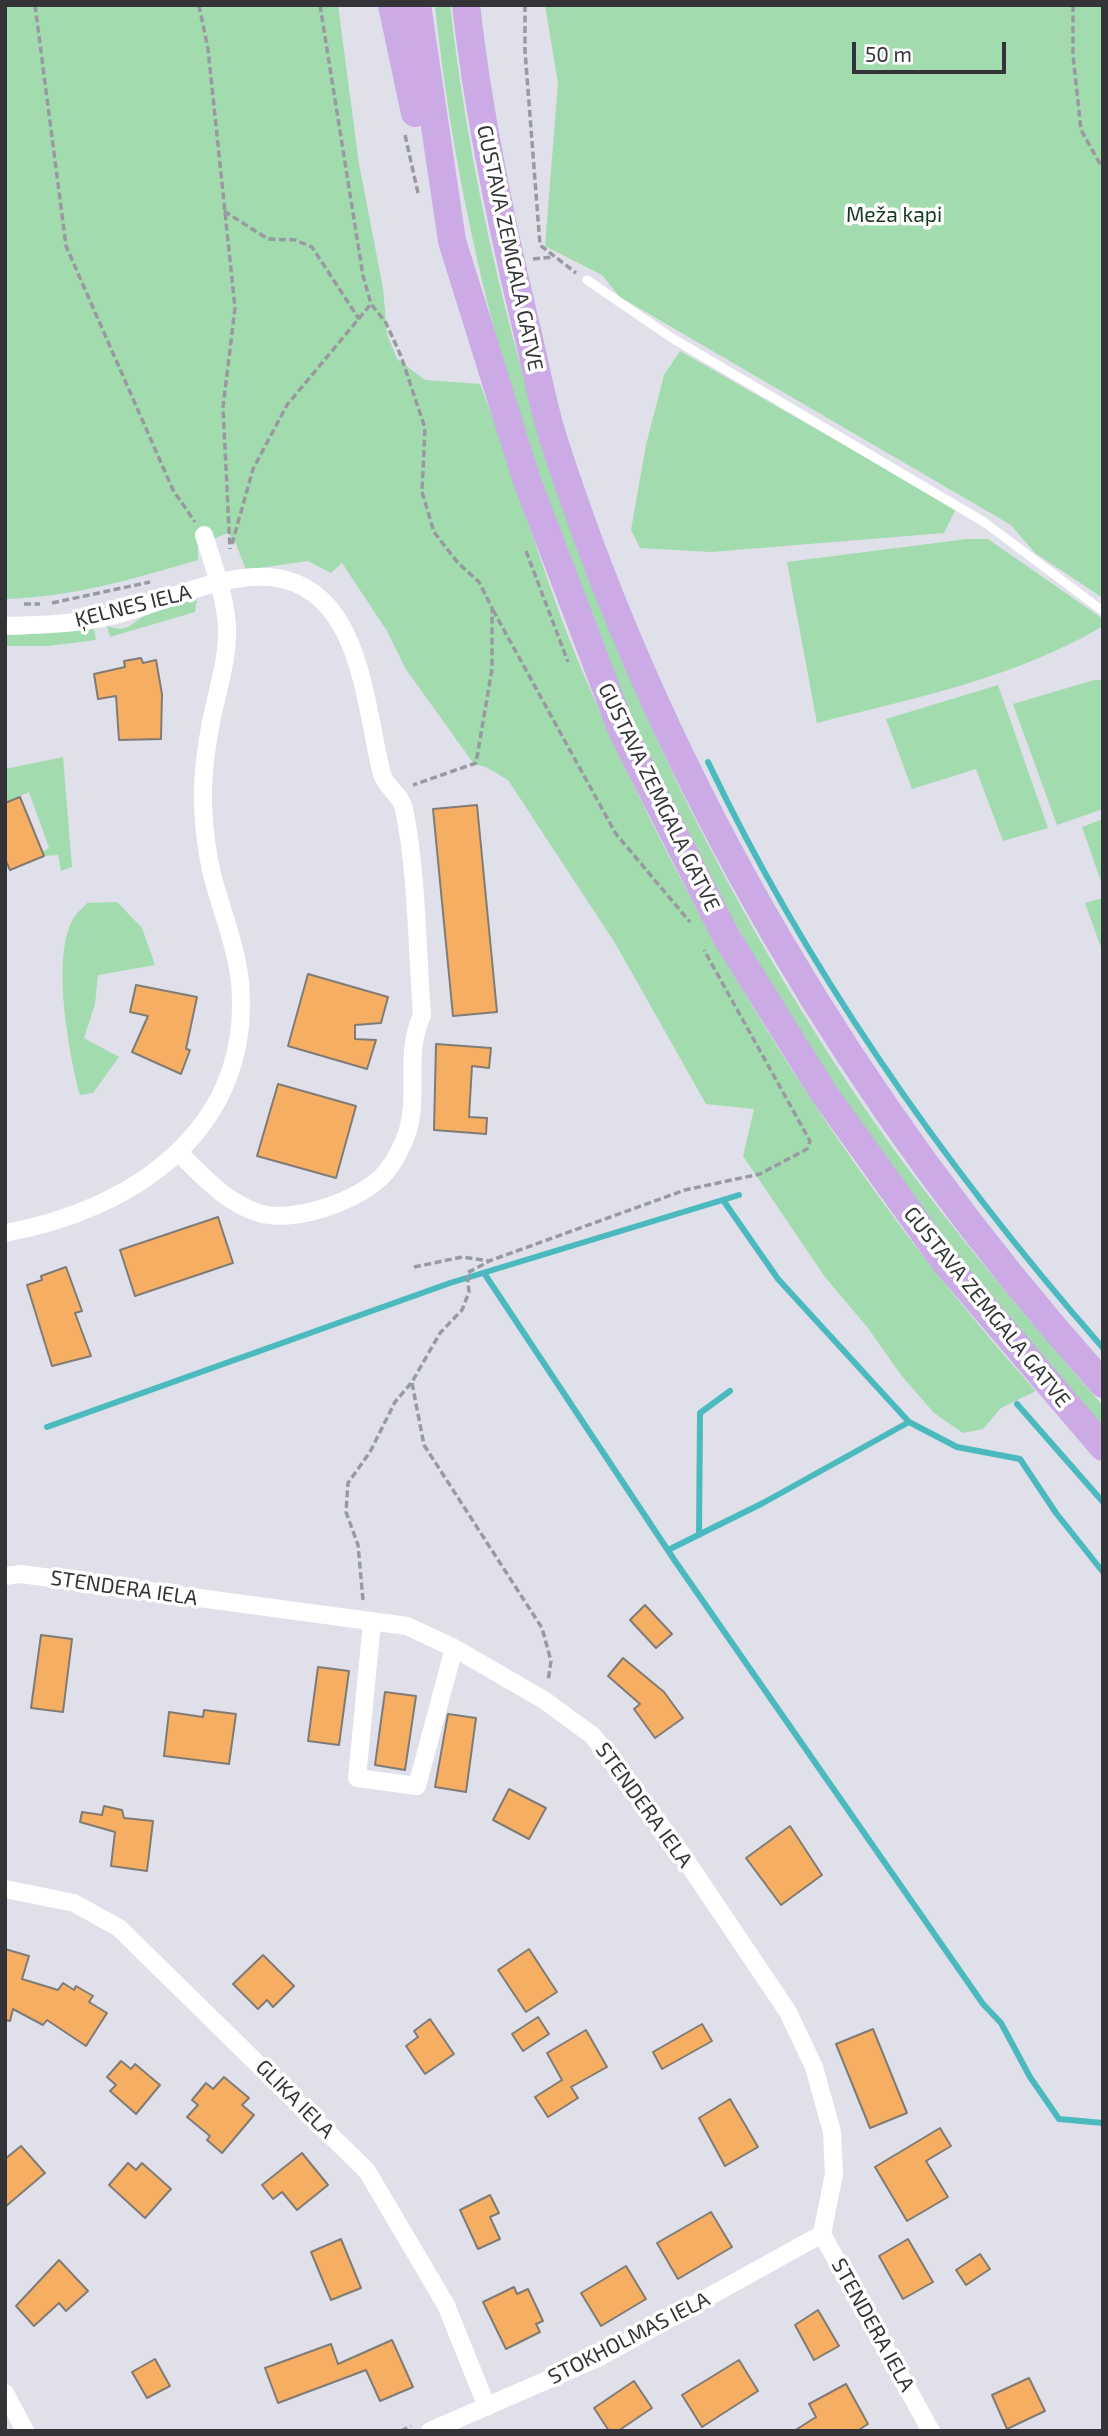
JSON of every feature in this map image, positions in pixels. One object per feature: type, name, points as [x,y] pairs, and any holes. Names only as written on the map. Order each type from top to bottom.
[{"type":"main road","points":[[392,5],[416,116],[452,241]]},
{"type":"main road","name":"GUSTAVA ZEMGALA GATVE","points":[[416,5],[452,241],[527,481],[570,600],[623,733],[721,926],[822,1092],[945,1262],[1103,1447]]},
{"type":"main road","name":"GUSTAVA ZEMGALA GATVE","points":[[466,5],[481,112],[511,261],[552,435],[585,529],[659,713],[735,865],[820,1011],[887,1113],[987,1247],[1103,1384]]},
{"type":"main road","points":[[486,5],[511,261]]},
{"type":"street","points":[[5,1233],[100,1203],[146,1181],[198,1133],[236,1053],[241,1024],[240,981],[233,945],[212,874],[203,804],[210,724],[223,671],[227,627],[204,535]]},
{"type":"street","name":"ĶELNES IELA","points":[[5,626],[50,625],[110,616],[218,584],[270,577],[301,586],[321,598],[340,620],[354,651],[383,778],[404,805],[408,838],[422,1015],[413,1036],[409,1126],[401,1150],[385,1174],[358,1195],[295,1217],[261,1214],[232,1201],[179,1153]]},
{"type":"street","name":"STENDERA IELA","points":[[5,1576],[21,1574],[407,1626],[454,1648],[544,1700],[593,1736],[626,1777],[788,2012],[814,2067],[832,2132],[834,2174],[822,2234],[931,2431]]},
{"type":"street","points":[[372,1622],[357,1778],[417,1786],[454,1648]]},
{"type":"street","name":"GLIKA IELA","points":[[5,1889],[74,1903],[119,1928],[367,2171],[446,2305],[487,2407]]},
{"type":"street","name":"STOKHOLMAS IELA","points":[[430,2431],[600,2357],[822,2234]]},
{"type":"street","points":[[5,2393],[25,2431]]},
{"type":"lane","points":[[587,280],[672,338],[984,522],[1103,611]]},
{"type":"path","points":[[35,5],[66,246],[173,490],[204,535]]},
{"type":"path","points":[[199,5],[208,49],[222,211],[235,308],[223,407],[230,549],[253,469],[287,405],[371,304]]},
{"type":"path","points":[[320,5],[363,276],[371,304],[386,323],[401,356],[425,428],[422,492],[434,532],[458,563],[479,582],[616,834],[690,922]]},
{"type":"path","points":[[526,5],[525,51],[540,245],[587,280]]},
{"type":"path","points":[[1073,5],[1073,55],[1081,130],[1103,169]]},
{"type":"path","points":[[403,127],[422,206]]},
{"type":"path","points":[[222,211],[268,239],[295,240],[312,247],[359,319]]},
{"type":"path","points":[[524,543],[535,581],[569,666]]},
{"type":"path","points":[[17,605],[89,597],[161,578]]},
{"type":"path","points":[[396,792],[476,763],[492,669],[492,608]]},
{"type":"path","points":[[678,898],[695,933]]},
{"type":"path","points":[[372,1622],[365,1609],[358,1545],[346,1513],[348,1483],[370,1452],[396,1402],[412,1382],[440,1333],[462,1310],[469,1292],[467,1273],[489,1261],[685,1190],[760,1174],[807,1149],[810,1140],[700,943]]},
{"type":"path","points":[[414,1267],[462,1257],[489,1261]]},
{"type":"path","points":[[412,1382],[424,1445],[542,1628],[551,1661],[544,1700]]},
{"type":"green space","points":[[5,5],[338,5],[359,164],[383,288],[387,334],[397,359],[425,380],[480,384],[584,675],[627,772],[726,960],[780,1051],[839,1140],[901,1226],[967,1310],[1036,1391],[1001,1408],[983,1429],[963,1433],[934,1413],[825,1277],[743,1156],[754,1109],[706,1104],[615,943],[508,780],[486,767],[474,764],[405,668],[387,631],[342,563],[331,573],[308,561],[246,570],[236,544],[228,533],[198,545],[198,560],[79,591],[5,599]]},
{"type":"green space","points":[[435,5],[450,5],[471,151],[502,294],[541,436],[589,575],[644,711],[708,844],[779,972],[857,1097],[945,1216],[1103,1406],[1103,1429],[1003,1312],[907,1192],[848,1108],[769,983],[697,853],[632,719],[575,581],[526,441],[486,297],[456,152]]},
{"type":"green space","name":"Meža kapi","points":[[545,5],[1103,5],[1103,598],[1035,553],[1011,525],[620,297],[602,275],[545,246],[558,83]]},
{"type":"green space","points":[[680,351],[956,509],[944,533],[711,552],[640,548],[631,530],[646,445],[664,375]]},
{"type":"green space","points":[[967,539],[988,539],[1103,619],[1103,626],[1035,660],[1000,673],[817,723],[787,562]]},
{"type":"green space","points":[[197,599],[195,612],[110,637],[107,626],[126,628],[153,613]]},
{"type":"green space","points":[[94,629],[96,640],[48,646],[5,646],[5,635]]},
{"type":"green space","points":[[1094,680],[1103,680],[1103,809],[1057,825],[1013,704]]},
{"type":"green space","points":[[998,685],[1048,828],[1003,841],[976,769],[912,789],[886,719]]},
{"type":"green space","points":[[63,757],[72,867],[61,871],[58,855],[44,856],[42,852],[49,848],[29,792],[5,803],[5,769]]},
{"type":"green space","points":[[1103,819],[1103,887],[1082,827]]},
{"type":"green space","points":[[1103,898],[1103,953],[1085,903]]},
{"type":"green space","points":[[117,902],[142,928],[155,965],[98,975],[95,1004],[84,1038],[119,1057],[93,1093],[80,1095],[64,1006],[63,957],[67,936],[74,917],[87,903]]},
{"type":"building","points":[[141,658],[143,663],[156,660],[162,694],[161,739],[119,740],[116,696],[98,699],[94,674],[125,667],[124,661]]},
{"type":"building","points":[[20,797],[44,856],[10,870],[5,859],[5,803]]},
{"type":"building","points":[[477,805],[497,1012],[453,1016],[433,809]]},
{"type":"building","points":[[308,974],[388,997],[381,1023],[355,1025],[355,1039],[376,1040],[367,1069],[288,1046]]},
{"type":"building","points":[[136,985],[197,997],[186,1049],[190,1050],[181,1074],[132,1052],[148,1016],[130,1012]]},
{"type":"building","points":[[436,1044],[491,1048],[489,1068],[472,1066],[469,1117],[487,1118],[486,1134],[434,1130]]},
{"type":"building","points":[[278,1084],[356,1106],[336,1178],[257,1156]]},
{"type":"building","points":[[218,1217],[233,1263],[135,1296],[120,1250]]},
{"type":"building","points":[[66,1267],[82,1311],[75,1313],[91,1356],[52,1366],[27,1285],[42,1280],[41,1276]]},
{"type":"building","points":[[645,1605],[672,1634],[656,1648],[630,1620]]},
{"type":"building","points":[[41,1635],[72,1639],[63,1712],[31,1708]]},
{"type":"building","points":[[623,1658],[664,1692],[683,1718],[655,1738],[634,1709],[640,1704],[608,1676]]},
{"type":"building","points":[[318,1667],[349,1671],[339,1745],[308,1741]]},
{"type":"building","points":[[385,1692],[416,1696],[405,1770],[375,1765]]},
{"type":"building","points":[[204,1710],[236,1714],[229,1764],[164,1756],[169,1712],[203,1717]]},
{"type":"building","points":[[448,1714],[476,1718],[466,1792],[435,1787]]},
{"type":"building","points":[[509,1789],[546,1808],[529,1839],[493,1820]]},
{"type":"building","points":[[104,1806],[122,1810],[124,1818],[153,1821],[147,1871],[111,1866],[115,1832],[80,1822],[82,1812],[102,1815]]},
{"type":"building","points":[[790,1826],[822,1875],[781,1905],[746,1858]]},
{"type":"building","points":[[5,1949],[29,1956],[22,1979],[58,1990],[63,1983],[74,1990],[76,1986],[93,1996],[89,2002],[107,2013],[86,2046],[47,2020],[43,2025],[13,2009],[10,2021],[5,2020]]},
{"type":"building","points":[[529,1949],[557,1992],[526,2012],[498,1970]]},
{"type":"building","points":[[263,1955],[294,1986],[273,2007],[267,2000],[258,2009],[233,1984]]},
{"type":"building","points":[[538,2017],[549,2034],[523,2051],[512,2034]]},
{"type":"building","points":[[430,2019],[454,2054],[425,2074],[406,2046],[418,2037],[414,2031]]},
{"type":"building","points":[[702,2024],[712,2041],[662,2069],[653,2052]]},
{"type":"building","points":[[873,2029],[907,2113],[870,2128],[836,2044]]},
{"type":"building","points":[[586,2030],[607,2067],[571,2087],[578,2098],[548,2117],[535,2097],[562,2080],[547,2053]]},
{"type":"building","points":[[121,2061],[131,2069],[135,2064],[160,2085],[136,2114],[110,2091],[116,2085],[107,2077]]},
{"type":"building","points":[[224,2077],[249,2098],[242,2105],[254,2115],[222,2153],[207,2140],[210,2136],[187,2117],[198,2105],[192,2100],[206,2083],[213,2089]]},
{"type":"building","points":[[730,2099],[758,2147],[725,2166],[699,2118]]},
{"type":"building","points":[[940,2128],[951,2146],[926,2161],[948,2197],[907,2221],[875,2167]]},
{"type":"building","points":[[21,2146],[45,2173],[5,2207],[5,2159]]},
{"type":"building","points":[[302,2153],[328,2185],[297,2210],[282,2192],[273,2199],[262,2185]]},
{"type":"building","points":[[128,2163],[136,2170],[142,2163],[171,2189],[145,2218],[109,2185]]},
{"type":"building","points":[[490,2195],[499,2213],[490,2217],[500,2239],[478,2249],[460,2210]]},
{"type":"building","points":[[711,2212],[732,2247],[678,2279],[657,2243]]},
{"type":"building","points":[[341,2239],[361,2288],[331,2300],[311,2252]]},
{"type":"building","points":[[908,2239],[933,2282],[903,2299],[879,2256]]},
{"type":"building","points":[[980,2254],[990,2269],[966,2285],[956,2270]]},
{"type":"building","points":[[59,2260],[88,2291],[66,2311],[59,2303],[34,2326],[16,2306]]},
{"type":"building","points":[[626,2266],[646,2299],[601,2326],[581,2293]]},
{"type":"building","points":[[514,2287],[517,2294],[528,2289],[543,2321],[536,2324],[540,2332],[506,2349],[483,2302]]},
{"type":"building","points":[[818,2310],[839,2346],[814,2360],[795,2325]]},
{"type":"building","points":[[392,2340],[413,2387],[380,2401],[366,2370],[278,2403],[265,2368],[331,2344],[338,2364]]},
{"type":"building","points":[[155,2359],[170,2386],[147,2398],[132,2372]]},
{"type":"building","points":[[739,2360],[758,2391],[702,2427],[682,2395]]},
{"type":"building","points":[[1029,2378],[1045,2411],[1007,2429],[992,2395]]},
{"type":"building","points":[[634,2381],[652,2408],[618,2431],[609,2431],[594,2408]]},
{"type":"building","points":[[846,2384],[868,2424],[857,2431],[794,2431],[816,2417],[809,2404]]},
{"type":"waterway","points":[[708,762],[791,918],[836,994],[885,1068],[990,1212],[1103,1348]]},
{"type":"waterway","points":[[47,1427],[450,1283],[739,1195]]},
{"type":"waterway","points":[[723,1200],[778,1279],[909,1422],[957,1447],[1020,1459],[1056,1513],[1103,1572]]},
{"type":"waterway","points":[[484,1273],[675,1561],[983,2004],[1001,2023],[1030,2077],[1059,2119],[1103,2123]]},
{"type":"waterway","points":[[699,1535],[700,1413],[730,1391]]},
{"type":"waterway","points":[[1017,1404],[1103,1502]]},
{"type":"waterway","points":[[668,1550],[763,1503],[909,1422]]}]
